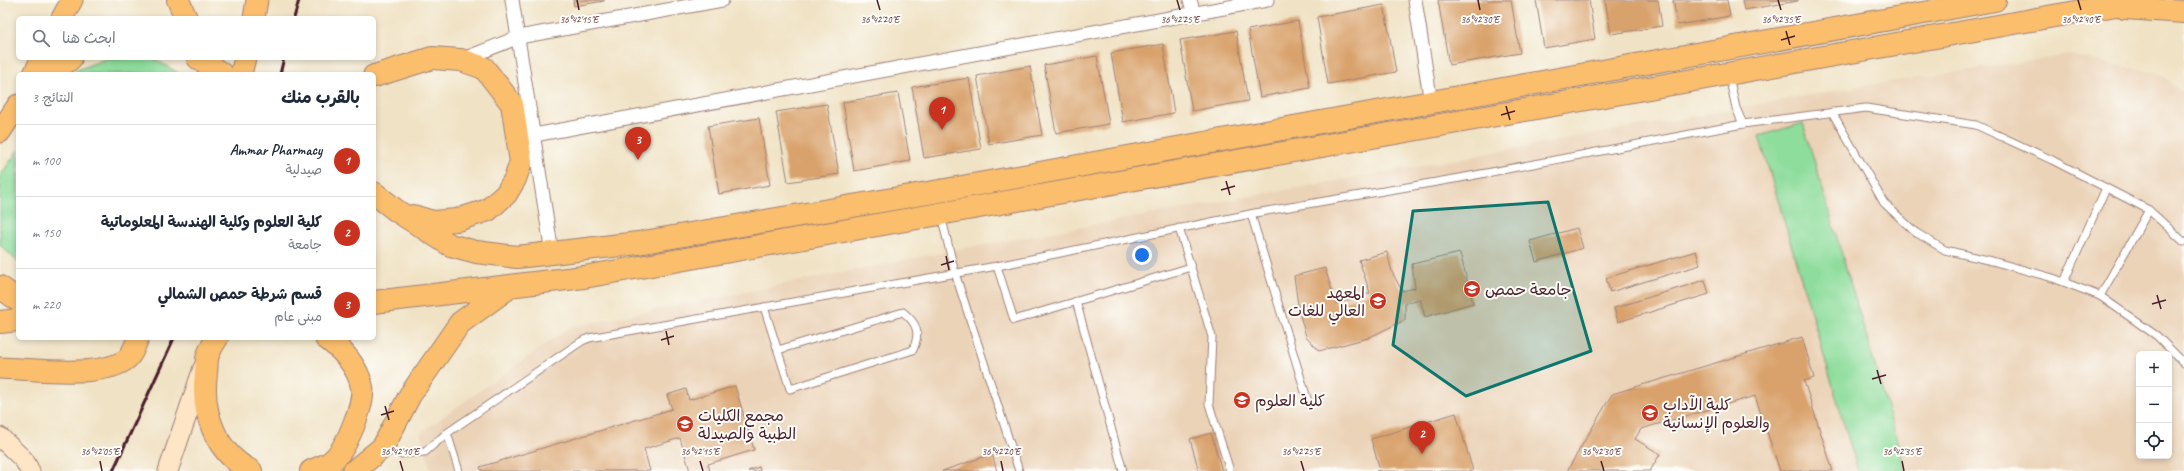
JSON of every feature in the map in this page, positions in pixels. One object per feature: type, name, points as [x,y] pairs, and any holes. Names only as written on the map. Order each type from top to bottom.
[{"type":"highway","points":[[178,0],[185,16]]},
{"type":"highway","points":[[376,195],[397,211],[450,245],[476,252],[517,257],[645,242],[1431,103],[1995,0]]},
{"type":"highway","points":[[376,302],[584,277],[2144,0]]},
{"type":"highway","points":[[2105,7],[2184,12]]},
{"type":"highway","points":[[376,75],[432,58],[461,60],[484,68],[512,104],[525,135],[521,162],[515,179],[506,194],[488,210],[457,220],[433,222],[397,211]]},
{"type":"highway","points":[[54,72],[69,60]]},
{"type":"highway","points":[[354,471],[383,447],[410,395],[460,323],[513,285]]},
{"type":"highway","points":[[0,287],[16,299]]},
{"type":"highway","points":[[0,322],[16,320]]},
{"type":"highway","points":[[311,471],[333,461],[350,437],[358,413],[362,388],[353,365],[329,340]]},
{"type":"highway","points":[[212,346],[204,392],[210,422],[219,442],[237,464],[251,471]]},
{"type":"main road","points":[[63,16],[72,0]]},
{"type":"main road","points":[[254,16],[257,0]]},
{"type":"main road","points":[[35,72],[41,60]]},
{"type":"main road","points":[[242,72],[244,60]]},
{"type":"main road","points":[[0,132],[16,109]]},
{"type":"main road","points":[[0,368],[84,371],[110,366],[125,361],[134,349],[137,340]]},
{"type":"main road","points":[[168,471],[212,346]]},
{"type":"main road","points":[[0,437],[24,460],[30,471]]},
{"type":"street","points":[[512,0],[519,37],[525,135],[552,253]]},
{"type":"street","points":[[461,60],[519,37],[722,0]]},
{"type":"street","points":[[1190,0],[1194,14]]},
{"type":"street","points":[[525,135],[1267,0]]},
{"type":"street","points":[[1415,0],[1431,103]]},
{"type":"lane","points":[[1729,74],[1736,108],[1742,124]]},
{"type":"lane","points":[[383,447],[400,454],[425,452],[447,433],[582,341],[997,266],[1251,214],[1460,178],[1742,124],[1866,108],[1976,125],[2149,210],[2184,242]]},
{"type":"lane","points":[[1832,112],[1884,204],[1915,232],[1945,250],[1992,260],[2064,282],[2100,296],[2157,336],[2184,363]]},
{"type":"lane","points":[[2064,282],[2106,188]]},
{"type":"lane","points":[[2100,296],[2149,210]]},
{"type":"lane","points":[[940,213],[955,273],[1019,471]]},
{"type":"lane","points":[[1251,214],[1308,405]]},
{"type":"lane","points":[[1179,228],[1212,337],[1209,404],[1230,471]]},
{"type":"lane","points":[[997,266],[1014,320],[1191,267]]},
{"type":"lane","points":[[1076,301],[1123,471]]},
{"type":"lane","points":[[764,307],[790,389],[913,350],[918,338],[912,319],[903,312],[778,350]]},
{"type":"lane","points":[[447,433],[459,471]]},
{"type":"highlighted area","points":[[1548,202],[1591,351],[1466,396],[1393,345],[1413,211]]},
{"type":"shaded area","name":"جامعة حمص","points":[[2069,55],[2160,74],[2184,93],[2184,471],[431,471],[420,433],[570,327],[950,251],[1849,88]]},
{"type":"green space","points":[[103,60],[156,60],[177,72],[73,72]]},
{"type":"green space","points":[[1803,123],[1906,471],[1858,471],[1759,136]]},
{"type":"green space","points":[[16,153],[16,260],[0,245],[0,176]]},
{"type":"building","points":[[573,0],[604,0],[604,1],[574,6]]},
{"type":"building","points":[[1438,0],[1511,0],[1520,53],[1449,65]]},
{"type":"building","points":[[1536,0],[1589,0],[1595,39],[1544,48]]},
{"type":"building","points":[[1605,0],[1658,0],[1662,26],[1611,34]]},
{"type":"building","points":[[1673,0],[1727,0],[1730,16],[1678,25]]},
{"type":"building","points":[[1742,0],[1798,0],[1798,1],[1744,10]]},
{"type":"building","points":[[1384,5],[1396,72],[1328,84],[1317,17]]},
{"type":"building","points":[[1298,21],[1310,88],[1260,97],[1248,30]]},
{"type":"building","points":[[1236,31],[1248,101],[1192,111],[1180,40]]},
{"type":"building","points":[[1163,44],[1174,113],[1123,122],[1111,53]]},
{"type":"building","points":[[1097,56],[1109,124],[1056,133],[1044,65]]},
{"type":"building","points":[[1030,66],[1042,135],[989,144],[977,76]]},
{"type":"building","points":[[969,78],[981,149],[924,158],[912,87]]},
{"type":"building","points":[[898,93],[910,161],[854,171],[843,102]]},
{"type":"building","points":[[827,104],[839,174],[788,182],[776,112]]},
{"type":"building","points":[[759,118],[770,185],[719,194],[708,126]]},
{"type":"building","points":[[1577,228],[1583,248],[1536,262],[1530,241]]},
{"type":"building","points":[[1696,251],[1700,265],[1610,292],[1606,278]]},
{"type":"building","name":"المعهد العالي للغات","points":[[1387,252],[1392,272],[1402,291],[1415,288],[1412,264],[1460,253],[1473,303],[1425,317],[1420,299],[1405,303],[1405,320],[1368,338],[1319,351],[1306,336],[1299,312],[1294,276],[1325,268],[1336,304],[1370,293],[1359,260]]},
{"type":"building","points":[[1705,280],[1709,294],[1618,322],[1614,308]]},
{"type":"building","name":"كلية الآداب والعلوم الإنسانية","points":[[1802,337],[1814,378],[1804,381],[1833,471],[1780,471],[1755,396],[1641,429],[1635,439],[1660,454],[1650,471],[1567,471],[1612,394]]},
{"type":"building","name":"مجمع الكليات الطبية والصيدلة","points":[[735,386],[754,450],[708,464],[710,471],[690,471],[680,438],[644,449],[650,471],[482,471],[480,467],[672,409],[667,395],[686,389],[689,400]]},
{"type":"building","points":[[1456,413],[1473,471],[1376,471],[1380,470],[1371,439]]},
{"type":"building","points":[[1211,433],[1222,471],[1199,471],[1190,439]]},
{"type":"building","points":[[992,454],[997,471],[942,471]]},
{"type":"building","name":"مجمع الكليات الطبية والصيدلة","points":[[759,467],[760,471],[748,471]]},
{"type":"railway","points":[[295,16],[299,0]]},
{"type":"railway","points":[[280,72],[284,60]]},
{"type":"railway","points":[[113,471],[173,340]]},
{"type":"place","name":"Ammar Pharmacy","points":[[942,130]]},
{"type":"place","name":"قسم شرطة حمص الشمالي","points":[[638,160]]},
{"type":"place","name":"جامعة حمص","points":[[1472,289]]},
{"type":"place","name":"المعهد العالي للغات","points":[[1378,301]]},
{"type":"place","name":"كلية العلوم","points":[[1242,400]]},
{"type":"place","name":"كلية الآداب والعلوم الإنسانية","points":[[1650,413]]},
{"type":"place","name":"مجمع الكليات الطبية والصيدلة","points":[[685,424]]},
{"type":"place","name":"كلية العلوم وكلية الهندسة المعلوماتية","points":[[1422,454]]}]
